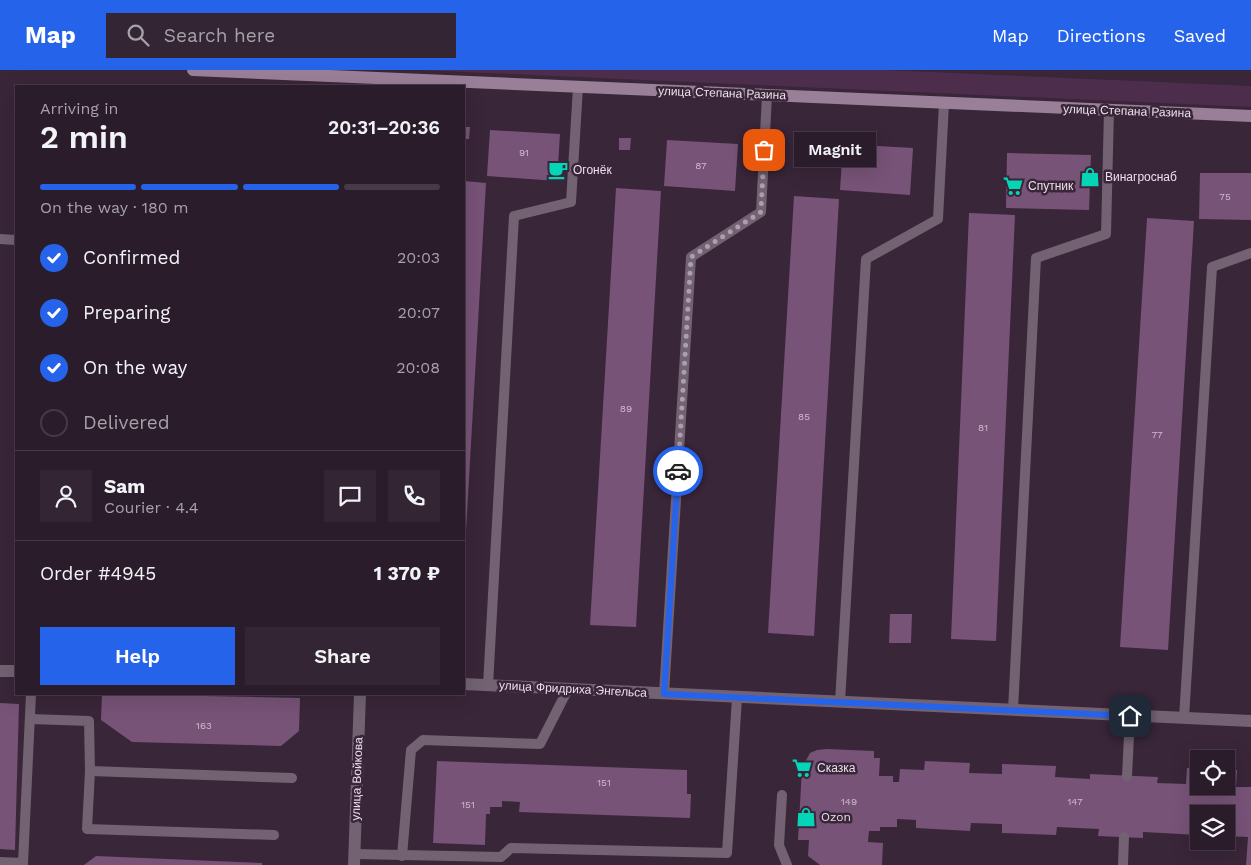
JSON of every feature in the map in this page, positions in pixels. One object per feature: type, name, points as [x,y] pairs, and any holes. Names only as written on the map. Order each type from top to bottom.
[{"type":"main road","name":"улица Степана Разина","points":[[193,70],[1251,116]]},
{"type":"street","points":[[0,671],[15,671]]},
{"type":"street","name":"улица Фридриха Энгельса","points":[[465,684],[1251,721]]},
{"type":"street","name":"улица Войкова","points":[[354,859],[360,695]]},
{"type":"lane","points":[[488,685],[514,216],[571,202],[578,87]]},
{"type":"lane","points":[[664,694],[691,257],[761,212],[767,95]]},
{"type":"lane","points":[[840,702],[866,259],[938,219],[944,103]]},
{"type":"lane","points":[[1013,710],[1036,258],[1106,234],[1109,110]]},
{"type":"lane","points":[[0,239],[15,240]]},
{"type":"lane","points":[[1184,718],[1212,267],[1251,253]]},
{"type":"lane","points":[[402,856],[411,750],[423,740],[540,744],[568,689]]},
{"type":"lane","points":[[0,862],[23,863],[31,695]]},
{"type":"lane","points":[[354,859],[402,856],[501,857],[511,848],[727,853],[737,698]]},
{"type":"lane","points":[[1127,776],[1130,716]]},
{"type":"lane","points":[[30,718],[89,721],[90,771],[87,829],[274,835]]},
{"type":"lane","points":[[90,771],[292,778]]},
{"type":"lane","points":[[782,794],[779,844],[787,865]]},
{"type":"lane","points":[[1123,865],[1124,837]]},
{"type":"shaded area","points":[[420,70],[884,70],[1251,86],[1251,107]]},
{"type":"building","points":[[465,127],[470,127],[469,139],[465,139]]},
{"type":"building","points":[[490,130],[560,134],[557,181],[487,176]]},
{"type":"building","points":[[619,138],[631,138],[630,150],[619,150]]},
{"type":"building","points":[[667,140],[738,144],[735,191],[664,186]]},
{"type":"building","points":[[843,144],[913,148],[910,195],[840,190]]},
{"type":"building","points":[[811,152],[822,152],[822,164],[810,164]]},
{"type":"building","points":[[1007,153],[1091,155],[1089,210],[1006,208]]},
{"type":"building","points":[[1200,173],[1251,173],[1251,220],[1199,219]]},
{"type":"building","points":[[465,181],[486,183],[465,548]]},
{"type":"building","points":[[616,188],[661,191],[636,627],[590,625]]},
{"type":"building","points":[[794,196],[839,199],[814,636],[768,633]]},
{"type":"building","points":[[969,213],[1015,215],[996,641],[951,639]]},
{"type":"building","points":[[1147,218],[1194,221],[1168,650],[1120,647]]},
{"type":"building","points":[[890,614],[912,614],[911,643],[889,643]]},
{"type":"building","points":[[102,695],[300,698],[299,731],[281,746],[132,742],[101,720]]},
{"type":"building","points":[[0,703],[19,704],[15,850],[0,849]]},
{"type":"building","points":[[817,750],[874,751],[874,758],[880,758],[879,776],[893,776],[893,782],[899,782],[900,769],[924,770],[925,761],[970,763],[969,773],[1002,774],[1002,764],[1056,766],[1055,777],[1090,779],[1090,774],[1158,777],[1157,783],[1186,784],[1187,768],[1190,768],[1190,795],[1235,795],[1235,770],[1237,770],[1236,787],[1251,787],[1251,865],[1246,865],[1248,837],[1235,836],[1235,805],[1190,805],[1190,835],[1143,832],[1143,838],[1098,836],[1099,829],[1057,827],[1056,835],[1002,833],[1002,824],[971,823],[970,831],[916,828],[916,820],[897,819],[897,827],[880,827],[880,831],[869,831],[868,842],[883,843],[882,865],[820,865],[808,856],[809,840],[798,840],[802,768],[810,753]]},
{"type":"building","points":[[437,761],[687,770],[687,794],[691,794],[690,818],[519,812],[520,802],[502,801],[502,807],[490,807],[490,814],[486,814],[485,845],[433,843]]},
{"type":"building","points":[[96,856],[262,863],[262,865],[84,865]]},
{"type":"way so far","points":[[678,471],[691,257],[761,212],[764,150]]},
{"type":"place","name":"Magnit","points":[[764,150]]},
{"type":"place","name":"Огонёк","points":[[558,170]]},
{"type":"place","name":"Винагроснаб","points":[[1090,177]]},
{"type":"place","name":"Спутник","points":[[1013,186]]},
{"type":"place","name":"Сказка","points":[[802,768]]},
{"type":"place","name":"Ozon","points":[[806,817]]},
{"type":"route","points":[[678,471],[664,694],[1130,716]]}]
